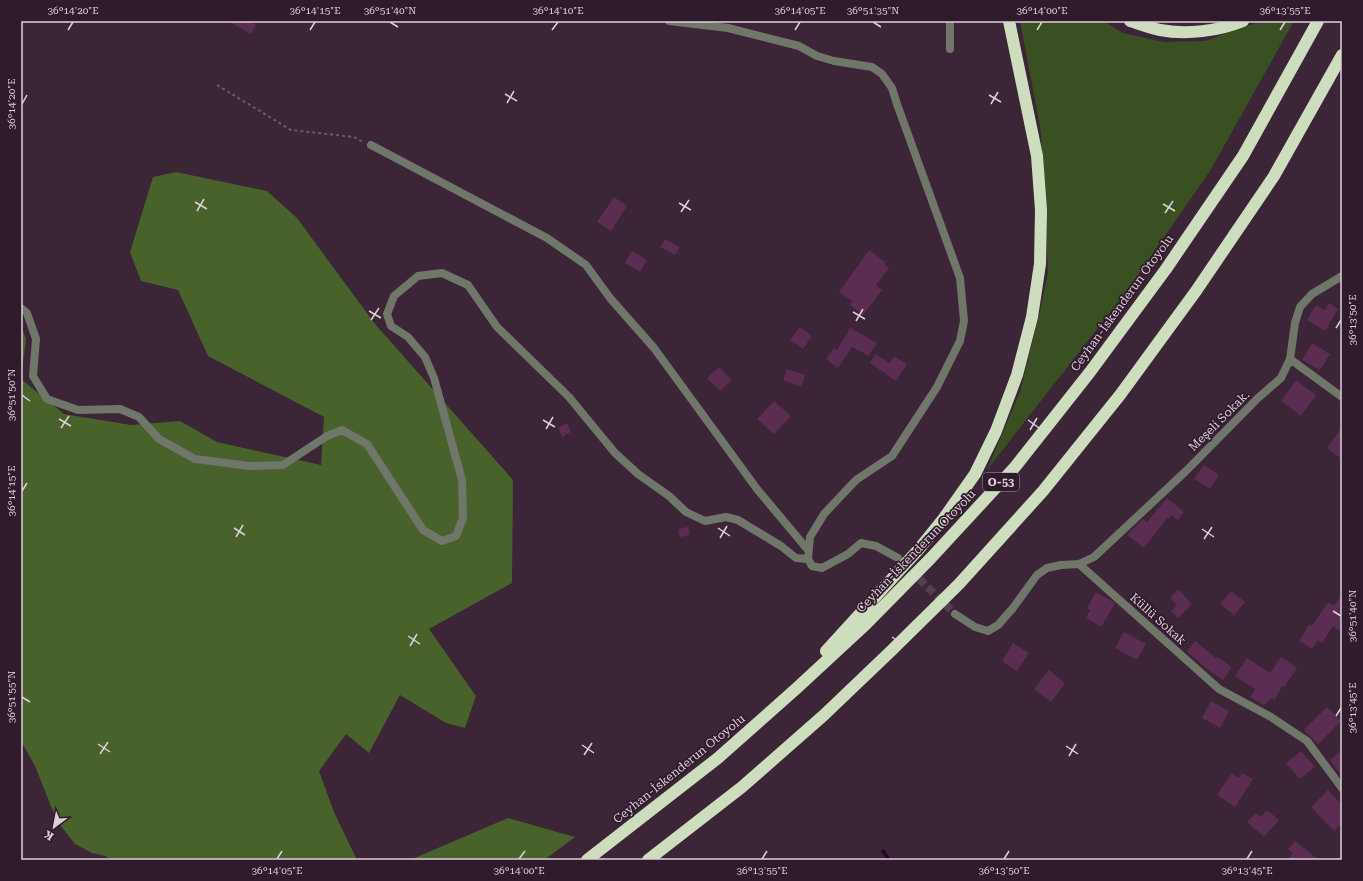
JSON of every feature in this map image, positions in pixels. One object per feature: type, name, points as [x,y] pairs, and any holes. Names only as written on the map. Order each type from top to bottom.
[{"type":"highway","points":[[718,758],[796,682],[920,549],[975,474],[996,431],[1017,375],[1032,317],[1040,264],[1041,210],[1037,156],[1009,21]]},
{"type":"highway","points":[[1130,21],[1161,30],[1195,32],[1233,25],[1243,21]]},
{"type":"highway","name":"Ceyhan-İskenderun Otoyolu","points":[[587,860],[718,758],[798,687],[866,624],[932,558],[1015,467],[1090,372],[1178,250],[1242,156],[1318,21]]},
{"type":"highway","points":[[1274,176],[1342,55]]},
{"type":"highway","points":[[648,860],[742,787],[824,715],[959,584],[1043,491],[1120,395],[1196,291],[1274,176],[1342,63]]},
{"type":"street","points":[[669,21],[728,28],[800,46],[817,56],[834,61],[872,67],[882,74],[892,88],[896,104],[960,278],[964,321],[960,341],[937,386],[892,456],[856,480],[824,514],[810,537],[808,554]]},
{"type":"street","points":[[950,21],[950,49]]},
{"type":"street","points":[[371,145],[547,238],[586,264],[610,298],[654,348],[757,489],[808,554],[812,566],[822,568],[848,554],[861,543],[876,546],[898,558]]},
{"type":"street","points":[[21,308],[27,313],[36,339],[34,376],[48,399],[78,410],[120,409],[139,417],[159,439],[195,459],[250,466],[283,465],[327,436],[342,430],[367,444],[423,530],[442,541],[456,536],[463,518],[462,480],[434,378],[425,357],[408,337],[391,326],[387,314],[394,296],[418,276],[442,273],[468,285],[497,327],[568,396],[615,453],[638,474],[669,496],[686,512],[705,521],[726,518],[738,520],[781,546],[796,558],[808,554]]},
{"type":"street","name":"Meşeli Sokak.","points":[[1079,564],[1094,557],[1186,471],[1258,398],[1281,378],[1290,359],[1295,323],[1300,307],[1312,294],[1342,276]]},
{"type":"street","points":[[1290,359],[1342,397]]},
{"type":"street","points":[[955,614],[975,627],[988,631],[998,625],[1013,608],[1037,575],[1047,568],[1061,565],[1079,564]]},
{"type":"street","name":"Küllü Sokak","points":[[1079,564],[1220,689],[1271,717],[1307,742],[1342,788]]},
{"type":"path","points":[[217,85],[291,130],[354,137],[371,145]]},
{"type":"green space","points":[[1020,21],[1103,21],[1123,33],[1164,42],[1205,41],[1261,21],[1294,21],[1210,171],[1126,292],[987,470],[1020,392],[1048,272],[1041,132]]},
{"type":"green space","points":[[176,172],[267,191],[297,218],[375,324],[513,480],[512,583],[429,629],[476,696],[465,728],[446,723],[400,695],[369,753],[346,734],[319,771],[334,812],[357,860],[112,860],[105,856],[92,853],[75,844],[57,821],[35,766],[21,741],[21,379],[64,414],[131,425],[180,421],[217,442],[321,465],[324,417],[208,356],[178,290],[141,281],[130,252],[153,177]]},
{"type":"green space","points":[[21,325],[26,339],[21,379]]},
{"type":"green space","points":[[508,818],[575,837],[544,860],[410,860]]},
{"type":"building","points":[[228,21],[250,21],[256,25],[251,34]]},
{"type":"building","points":[[614,197],[627,206],[611,231],[597,222]]},
{"type":"building","points":[[665,239],[680,247],[675,255],[660,247]]},
{"type":"building","points":[[869,250],[885,262],[884,264],[889,268],[876,285],[882,290],[863,315],[850,305],[852,301],[839,292]]},
{"type":"building","points":[[632,251],[647,260],[640,272],[625,263]]},
{"type":"building","points":[[1329,303],[1338,309],[1325,331],[1307,320],[1316,305],[1325,310]]},
{"type":"building","points":[[800,327],[812,336],[803,349],[790,340]]},
{"type":"building","points":[[850,328],[877,343],[869,356],[852,347],[838,368],[826,359],[834,348],[837,350]]},
{"type":"building","points":[[1312,343],[1330,354],[1320,370],[1302,360]]},
{"type":"building","points":[[875,354],[890,363],[894,356],[907,364],[896,381],[870,363]]},
{"type":"building","points":[[719,367],[732,380],[720,391],[707,378]]},
{"type":"building","points":[[787,369],[805,375],[801,387],[783,380]]},
{"type":"building","points":[[1296,380],[1316,395],[1301,416],[1281,401]]},
{"type":"building","points":[[774,401],[791,416],[774,434],[757,419]]},
{"type":"building","points":[[567,423],[571,432],[562,437],[558,428]]},
{"type":"building","points":[[1342,427],[1342,459],[1327,448]]},
{"type":"building","points":[[1204,465],[1219,475],[1210,489],[1194,479]]},
{"type":"building","points":[[1167,498],[1184,512],[1178,520],[1171,515],[1168,519],[1167,518],[1144,548],[1127,535],[1143,519],[1147,522]]},
{"type":"building","points":[[688,527],[690,535],[680,537],[678,529]]},
{"type":"building","points":[[1178,589],[1192,604],[1178,618],[1171,611],[1177,605],[1170,598]]},
{"type":"building","points":[[1231,591],[1245,602],[1234,615],[1220,604]]},
{"type":"building","points":[[1096,592],[1115,603],[1101,627],[1086,618],[1090,610],[1087,608]]},
{"type":"building","points":[[1342,594],[1342,632],[1333,626],[1322,643],[1318,640],[1312,649],[1299,641],[1309,625],[1312,626],[1328,602],[1334,606]]},
{"type":"building","points":[[1124,632],[1146,644],[1137,660],[1115,648]]},
{"type":"building","points":[[1195,641],[1216,658],[1217,657],[1232,667],[1223,680],[1207,669],[1187,651]]},
{"type":"building","points":[[1013,643],[1029,653],[1017,671],[1002,661]]},
{"type":"building","points":[[1281,657],[1297,668],[1284,687],[1282,686],[1274,701],[1272,698],[1264,705],[1250,697],[1255,689],[1235,676],[1247,658],[1270,673]]},
{"type":"building","points":[[1049,670],[1065,683],[1051,702],[1034,689]]},
{"type":"building","points":[[1211,701],[1229,711],[1220,728],[1202,718]]},
{"type":"building","points":[[1327,707],[1341,721],[1318,744],[1304,730]]},
{"type":"building","points":[[1342,750],[1342,776],[1330,760]]},
{"type":"building","points":[[1301,751],[1315,767],[1300,779],[1286,763]]},
{"type":"building","points":[[1232,773],[1239,778],[1242,773],[1253,779],[1235,807],[1217,795]]},
{"type":"building","points":[[1328,790],[1342,805],[1342,823],[1334,831],[1311,807]]},
{"type":"building","points":[[1267,810],[1279,820],[1264,837],[1247,822],[1256,813],[1261,817]]},
{"type":"building","points":[[1295,841],[1319,860],[1287,860],[1293,853],[1288,849]]},
{"type":"waterway","points":[[883,851],[889,860]]},
{"type":"tunnel","points":[[902,562],[955,614]]}]
